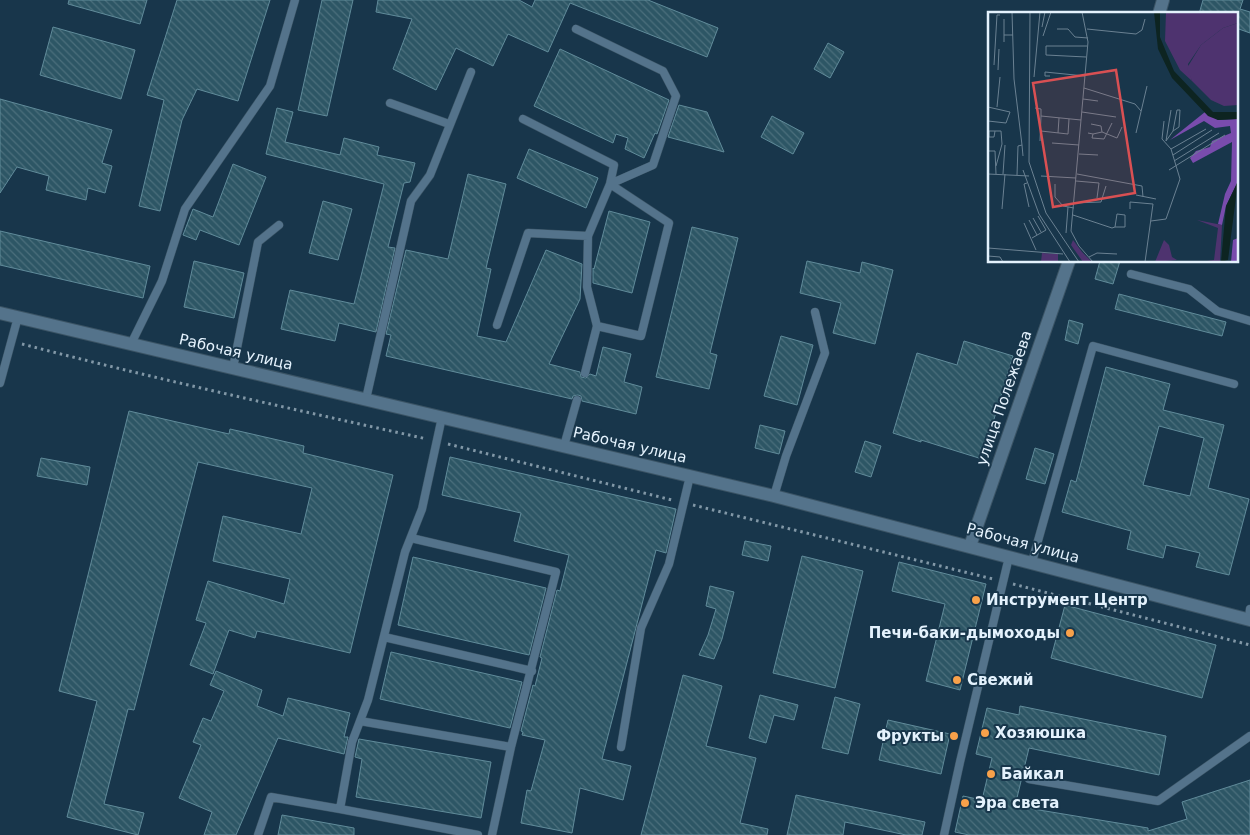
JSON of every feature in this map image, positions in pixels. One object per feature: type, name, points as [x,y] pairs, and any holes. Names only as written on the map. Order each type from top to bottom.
[{"type":"street","points":[[1159,12],[1164,0]]},
{"type":"street","name":"улица Полежаева","points":[[970,546],[1070,262]]},
{"type":"street","name":"Рабочая улица","points":[[0,313],[774,496],[1250,616]]},
{"type":"lane","points":[[131,344],[162,281],[185,210],[270,86],[295,0]]},
{"type":"lane","points":[[576,29],[663,71],[676,96],[653,165],[610,184]]},
{"type":"lane","points":[[366,399],[411,201],[430,175],[471,72]]},
{"type":"lane","points":[[390,103],[449,124]]},
{"type":"lane","points":[[523,119],[614,165],[610,184],[588,236],[587,287],[597,326],[584,373]]},
{"type":"lane","points":[[597,326],[641,336],[669,224],[610,184]]},
{"type":"lane","points":[[233,368],[258,242],[279,225]]},
{"type":"lane","points":[[497,325],[528,232],[588,236]]},
{"type":"lane","points":[[1131,274],[1189,290],[1217,311],[1250,321]]},
{"type":"lane","points":[[774,496],[786,456],[825,353],[814,312]]},
{"type":"lane","points":[[0,383],[18,317]]},
{"type":"lane","points":[[1032,562],[1093,346],[1234,384]]},
{"type":"lane","points":[[564,446],[577,400]]},
{"type":"lane","points":[[340,809],[352,742],[368,700],[405,552],[422,509],[442,417]]},
{"type":"lane","points":[[621,747],[641,628],[669,564],[690,476]]},
{"type":"lane","points":[[411,538],[556,572],[492,835]]},
{"type":"lane","points":[[944,835],[1009,556]]},
{"type":"lane","points":[[384,637],[532,671]]},
{"type":"lane","points":[[360,720],[512,747]]},
{"type":"lane","points":[[1029,779],[1158,802],[1250,736]]},
{"type":"lane","points":[[258,835],[272,797],[478,835]]},
{"type":"path","points":[[11,341],[254,401],[437,441],[1003,581],[1250,645]]},
{"type":"building","points":[[69,0],[147,0],[140,24],[68,4]]},
{"type":"building","points":[[177,0],[270,0],[238,101],[197,89],[182,120],[160,211],[139,206],[164,100],[147,95]]},
{"type":"building","points":[[322,0],[353,0],[327,116],[298,110]]},
{"type":"building","points":[[378,0],[519,0],[532,7],[535,0],[648,0],[718,28],[707,57],[570,3],[548,52],[508,34],[493,66],[456,48],[436,90],[393,69],[412,19],[376,12]]},
{"type":"building","points":[[1203,0],[1243,0],[1240,9],[1250,12],[1250,33],[1238,29],[1238,12],[1200,12]]},
{"type":"building","points":[[53,27],[135,50],[121,99],[40,75]]},
{"type":"building","points":[[828,43],[844,52],[830,78],[814,69]]},
{"type":"building","points":[[560,49],[669,100],[657,134],[655,133],[644,158],[625,149],[628,138],[616,134],[613,143],[534,106]]},
{"type":"building","points":[[0,99],[112,130],[102,163],[112,166],[105,193],[88,188],[86,200],[46,190],[49,176],[17,167],[0,193]]},
{"type":"building","points":[[679,105],[707,112],[724,152],[668,137]]},
{"type":"building","points":[[277,108],[293,112],[285,142],[340,155],[344,138],[379,147],[377,155],[415,163],[410,182],[404,183],[388,247],[395,248],[376,332],[339,323],[335,341],[281,329],[290,290],[354,304],[384,184],[266,154]]},
{"type":"building","points":[[772,116],[804,133],[793,154],[761,137]]},
{"type":"building","points":[[529,149],[598,178],[586,208],[517,178]]},
{"type":"building","points":[[233,164],[266,177],[239,245],[200,230],[196,240],[183,235],[193,209],[213,217]]},
{"type":"building","points":[[468,174],[506,184],[486,268],[491,269],[477,336],[506,342],[546,250],[582,264],[580,299],[549,364],[580,372],[581,377],[586,378],[590,374],[596,376],[603,347],[631,354],[624,382],[642,387],[636,414],[582,401],[581,396],[578,395],[573,396],[572,399],[386,356],[391,335],[386,334],[406,250],[448,259]]},
{"type":"building","points":[[323,201],[352,209],[338,260],[309,253]]},
{"type":"building","points":[[609,211],[650,222],[632,293],[593,283],[593,268]]},
{"type":"building","points":[[692,227],[738,238],[710,353],[717,355],[709,389],[656,377]]},
{"type":"building","points":[[0,231],[150,266],[143,298],[0,265]]},
{"type":"building","points":[[194,261],[244,273],[234,318],[184,307]]},
{"type":"building","points":[[807,261],[860,273],[862,262],[893,270],[875,344],[833,333],[841,303],[800,293]]},
{"type":"building","points":[[1100,262],[1120,262],[1113,284],[1095,279]]},
{"type":"building","points":[[1119,294],[1226,322],[1222,336],[1115,309]]},
{"type":"building","points":[[1069,320],[1083,324],[1078,344],[1065,340]]},
{"type":"building","points":[[781,336],[813,345],[797,405],[764,396]]},
{"type":"building","points":[[964,341],[1013,356],[982,459],[893,433],[917,353],[957,365]]},
{"type":"building","points":[[1106,367],[1170,384],[1163,410],[1224,425],[1208,488],[1249,499],[1229,575],[1196,567],[1200,553],[1166,545],[1163,558],[1127,549],[1131,531],[1062,512],[1071,480],[1076,482]],"holes":[[[1159,426],[1204,438],[1190,496],[1143,485]]]},
{"type":"building","points":[[129,411],[229,434],[230,429],[304,446],[303,453],[393,475],[350,653],[257,631],[255,638],[229,630],[213,674],[190,665],[206,623],[196,620],[208,581],[284,604],[290,579],[213,561],[223,516],[301,534],[312,488],[198,462],[134,710],[128,709],[104,804],[144,813],[138,835],[67,817],[97,701],[59,691]]},
{"type":"building","points":[[760,425],[785,431],[779,454],[755,448]]},
{"type":"building","points":[[865,441],[881,446],[871,477],[855,472]]},
{"type":"building","points":[[1035,448],[1054,454],[1045,484],[1026,479]]},
{"type":"building","points":[[450,457],[676,509],[666,553],[656,550],[602,759],[631,766],[623,800],[580,788],[572,833],[521,823],[527,790],[531,791],[545,740],[522,735],[523,732],[521,731],[533,685],[535,686],[542,658],[540,657],[557,590],[560,591],[569,555],[514,541],[521,513],[442,495]]},
{"type":"building","points":[[41,458],[90,467],[87,485],[37,476]]},
{"type":"building","points":[[745,541],[771,546],[768,561],[742,555]]},
{"type":"building","points":[[802,556],[863,571],[835,688],[773,673]]},
{"type":"building","points":[[413,557],[546,588],[529,655],[398,625]]},
{"type":"building","points":[[899,562],[986,584],[960,690],[926,681],[945,604],[892,591]]},
{"type":"building","points":[[710,586],[734,592],[722,639],[714,659],[699,655],[708,635],[716,609],[706,606]]},
{"type":"building","points":[[1065,605],[1216,645],[1202,698],[1051,658]]},
{"type":"building","points":[[391,652],[522,682],[510,728],[380,699]]},
{"type":"building","points":[[216,671],[262,690],[257,706],[283,716],[288,698],[350,713],[344,737],[348,737],[344,754],[278,738],[236,835],[204,835],[212,812],[179,798],[201,745],[193,742],[203,718],[211,721],[224,691],[210,685]]},
{"type":"building","points":[[683,675],[722,686],[706,746],[756,758],[740,823],[768,829],[767,835],[641,835]]},
{"type":"building","points":[[760,695],[798,705],[794,720],[774,715],[766,743],[749,738]]},
{"type":"building","points":[[835,697],[860,704],[848,754],[822,748]]},
{"type":"building","points":[[1020,706],[1166,736],[1159,775],[1029,748],[1015,806],[1148,828],[1148,831],[1187,819],[1182,802],[1250,780],[1250,835],[969,835],[955,832],[963,796],[982,800],[992,758],[976,754],[987,708],[1019,715]]},
{"type":"building","points":[[888,720],[950,734],[941,774],[879,760]]},
{"type":"building","points":[[359,739],[491,762],[481,818],[356,797],[362,759],[355,757]]},
{"type":"building","points":[[796,795],[925,822],[922,835],[906,835],[845,822],[843,835],[787,835]]},
{"type":"building","points":[[282,815],[354,828],[354,835],[278,835]]},
{"type":"place","name":"Инструмент Центр","points":[[976,600]]},
{"type":"place","name":"Печи-баки-дымоходы","points":[[1070,633]]},
{"type":"place","name":"Свежий","points":[[957,680]]},
{"type":"place","name":"Хозяюшка","points":[[985,733]]},
{"type":"place","name":"Фрукты","points":[[954,736]]},
{"type":"place","name":"Байкал","points":[[991,774]]},
{"type":"place","name":"Эра света","points":[[965,803]]}]
